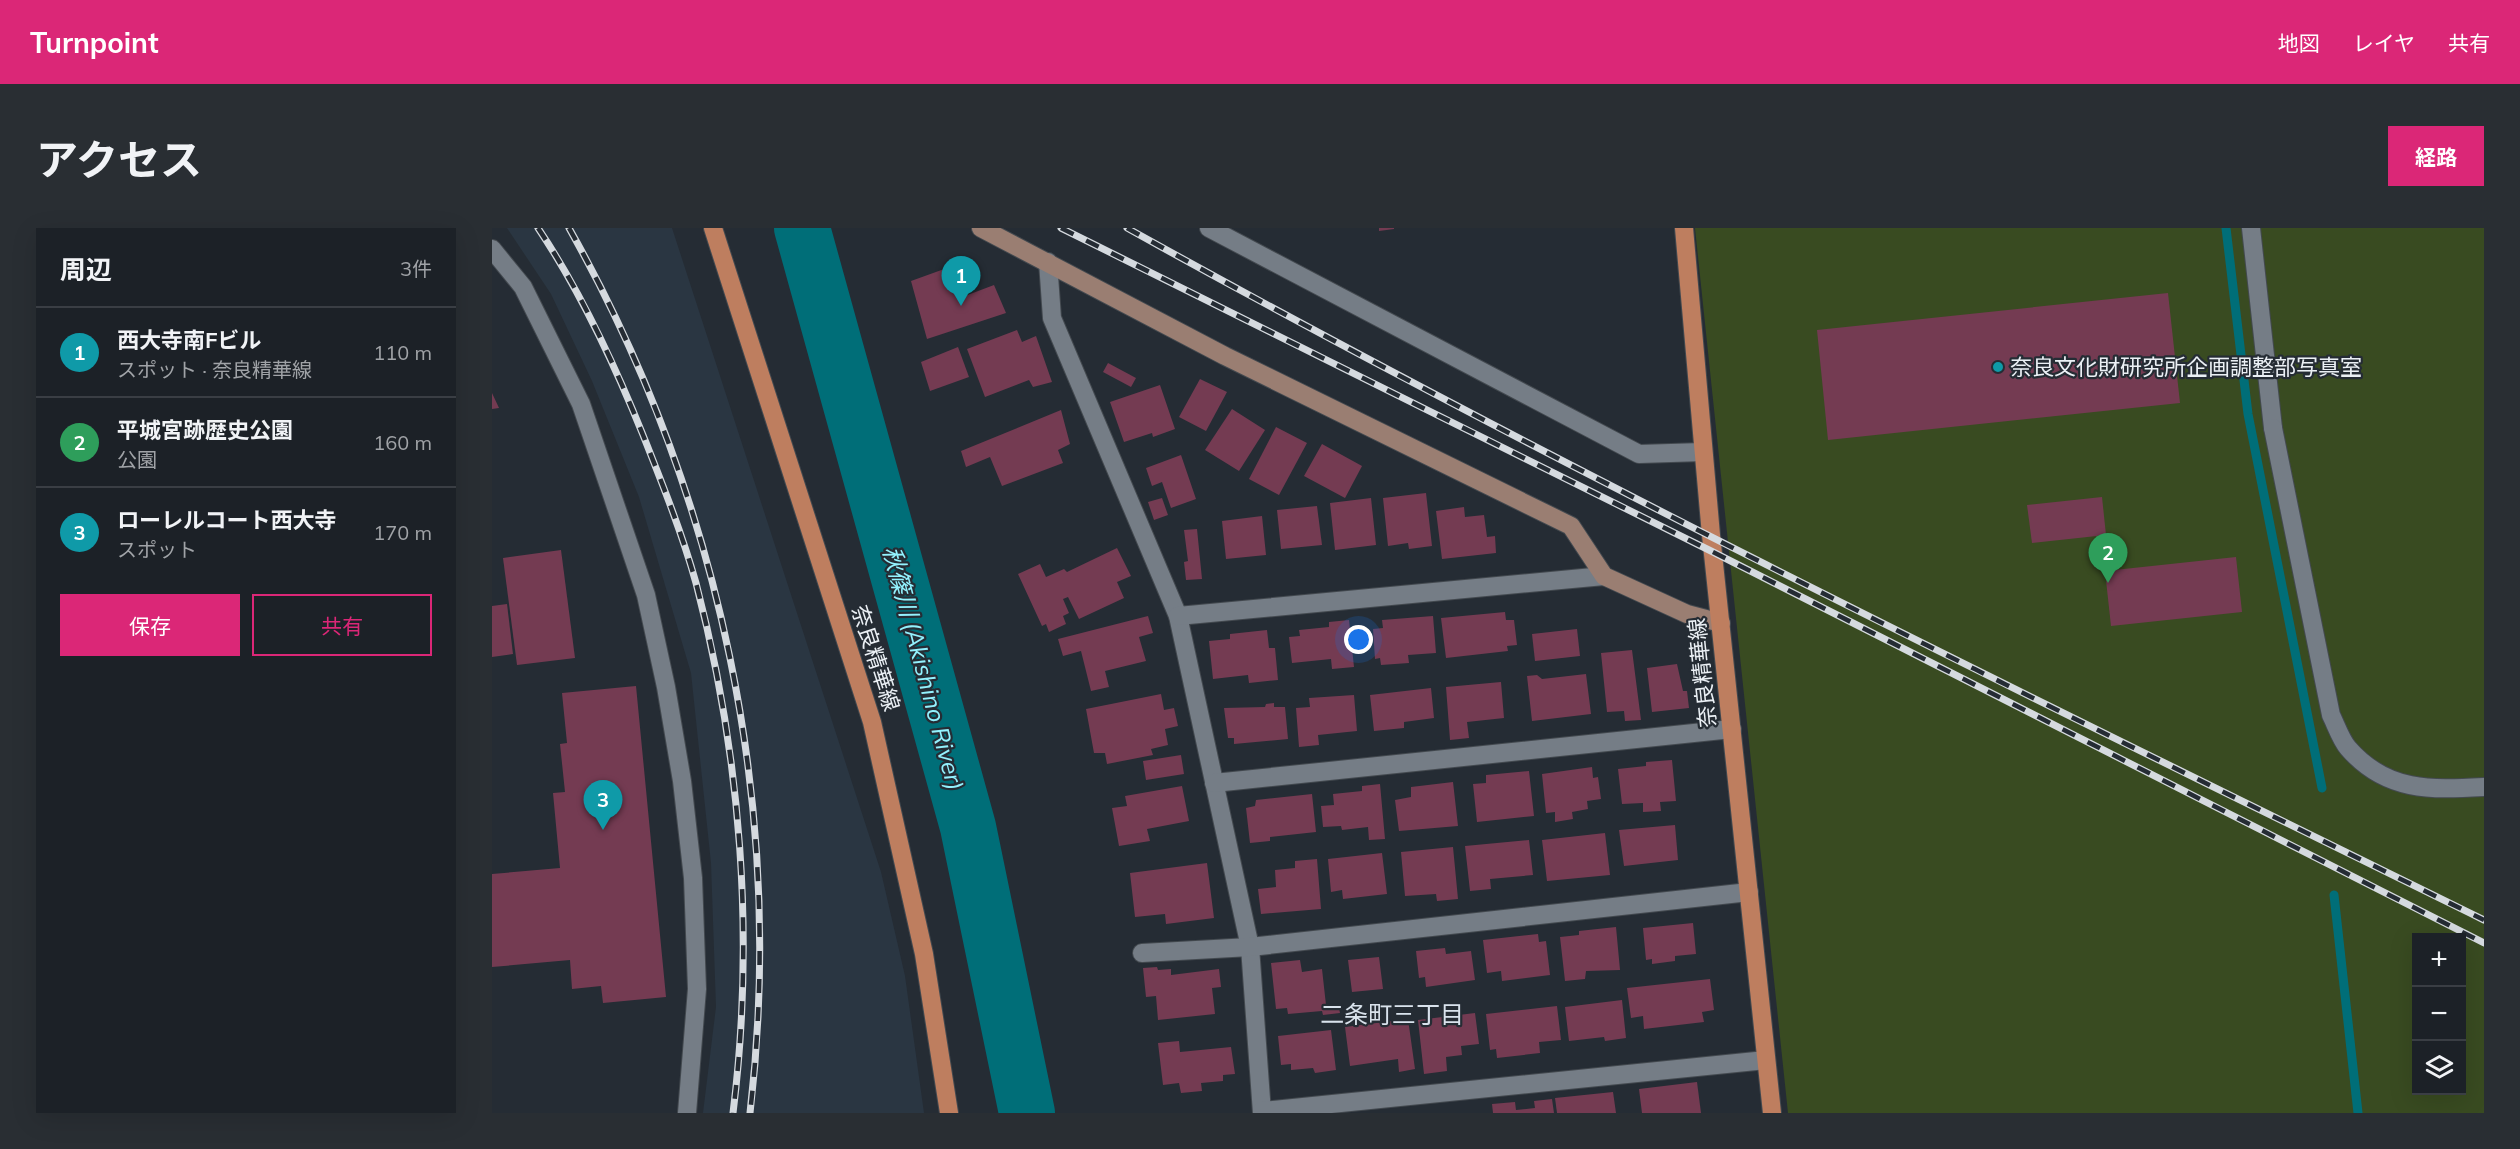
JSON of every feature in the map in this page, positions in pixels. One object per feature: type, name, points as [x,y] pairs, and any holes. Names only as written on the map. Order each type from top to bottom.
[{"type":"main road","name":"奈良精華線","points":[[713,228],[872,722],[899,834],[924,954],[949,1113]]},
{"type":"main road","name":"奈良精華線","points":[[1684,228],[1720,623],[1772,1113]]},
{"type":"street","points":[[981,228],[1225,356],[1571,526],[1604,576]]},
{"type":"street","points":[[1209,228],[1639,454],[1703,452]]},
{"type":"street","points":[[2251,228],[2273,428],[2331,715],[2347,747],[2382,778],[2429,790],[2484,787]]},
{"type":"street","points":[[492,249],[523,287],[581,404],[646,595],[666,687],[682,781],[693,878],[697,989],[687,1113]]},
{"type":"street","points":[[1048,262],[1053,318],[1178,616],[1250,947],[1262,1112],[1766,1060]]},
{"type":"street","points":[[1178,616],[1604,576],[1687,614],[1720,623]]},
{"type":"street","points":[[1214,783],[1732,729]]},
{"type":"street","points":[[1142,952],[1250,947],[1749,892]]},
{"type":"shaded area","points":[[507,228],[672,228],[881,872],[905,976],[924,1113],[703,1113],[716,1007],[711,863],[691,673],[639,497],[592,381],[551,294]]},
{"type":"green space","points":[[1695,228],[2484,228],[2484,1113],[1788,1113]]},
{"type":"building","points":[[1379,228],[1394,228],[1394,229],[1379,231]]},
{"type":"building","points":[[947,268],[957,299],[994,285],[1006,313],[927,339],[911,281]]},
{"type":"building","name":"奈良文化財研究所企画調整部写真室","points":[[2168,293],[2180,403],[1828,440],[1817,330]]},
{"type":"building","points":[[1017,330],[1022,342],[1036,336],[1052,382],[1033,387],[1029,380],[985,397],[967,349]]},
{"type":"building","points":[[958,347],[969,377],[930,391],[921,362]]},
{"type":"building","points":[[1108,363],[1136,378],[1131,387],[1103,372]]},
{"type":"building","points":[[1200,379],[1227,392],[1206,431],[1179,417]]},
{"type":"building","points":[[1160,385],[1175,429],[1153,437],[1152,433],[1124,442],[1110,402]]},
{"type":"building","points":[[492,393],[499,408],[492,409]]},
{"type":"building","points":[[1232,409],[1265,430],[1239,471],[1205,450]]},
{"type":"building","points":[[1061,410],[1070,444],[1058,450],[1063,463],[1002,486],[990,457],[966,467],[961,451]]},
{"type":"building","points":[[1276,427],[1307,443],[1279,495],[1249,479]]},
{"type":"building","points":[[1322,444],[1362,466],[1345,498],[1304,476]]},
{"type":"building","points":[[1181,455],[1196,499],[1171,508],[1162,482],[1152,486],[1146,468]]},
{"type":"building","points":[[1426,493],[1432,546],[1409,549],[1408,543],[1388,546],[1383,498]]},
{"type":"building","points":[[2102,497],[2106,535],[2032,543],[2027,505]]},
{"type":"building","points":[[1162,498],[1168,515],[1154,520],[1148,502]]},
{"type":"building","points":[[1371,498],[1376,545],[1335,550],[1330,503]]},
{"type":"building","points":[[1317,506],[1322,545],[1281,549],[1277,510]]},
{"type":"building","points":[[1464,507],[1465,517],[1484,515],[1487,537],[1495,536],[1496,553],[1442,559],[1436,511]]},
{"type":"building","points":[[1262,516],[1266,555],[1226,559],[1222,521]]},
{"type":"building","points":[[1197,529],[1202,579],[1186,580],[1184,562],[1188,561],[1184,530]]},
{"type":"building","points":[[1117,548],[1131,576],[1117,582],[1124,598],[1079,619],[1068,597],[1063,599],[1069,613],[1063,616],[1066,624],[1049,632],[1046,624],[1042,626],[1018,574],[1040,564],[1046,577],[1064,569],[1067,572]]},
{"type":"building","points":[[561,550],[575,658],[517,665],[503,558]]},
{"type":"building","points":[[2236,557],[2242,612],[2111,626],[2105,571]]},
{"type":"building","points":[[507,604],[513,654],[492,657],[492,606]]},
{"type":"building","points":[[1505,612],[1506,620],[1514,620],[1517,645],[1507,646],[1508,651],[1446,658],[1441,618]]},
{"type":"building","points":[[1148,616],[1153,633],[1139,637],[1146,661],[1105,671],[1109,687],[1091,691],[1081,651],[1063,656],[1058,639]]},
{"type":"building","points":[[1433,616],[1436,653],[1408,655],[1409,663],[1381,665],[1380,658],[1375,659],[1373,629],[1383,628],[1382,620]]},
{"type":"building","points":[[1349,620],[1354,667],[1332,669],[1331,659],[1292,663],[1289,637],[1300,636],[1299,630],[1329,627],[1329,622]]},
{"type":"building","points":[[1577,629],[1580,656],[1535,661],[1532,634]]},
{"type":"building","points":[[1267,630],[1269,648],[1275,648],[1278,680],[1249,683],[1248,675],[1213,679],[1209,641],[1230,639],[1230,634]]},
{"type":"building","points":[[1632,650],[1641,720],[1625,721],[1624,711],[1607,712],[1601,653]]},
{"type":"building","points":[[1677,664],[1683,691],[1687,691],[1689,708],[1652,712],[1647,668]]},
{"type":"building","points":[[1586,674],[1591,714],[1532,721],[1527,676],[1537,675],[1542,679]]},
{"type":"building","points":[[1501,682],[1504,718],[1467,722],[1469,738],[1450,740],[1446,687]]},
{"type":"building","points":[[636,686],[666,997],[603,1003],[601,986],[572,989],[570,960],[492,967],[492,874],[560,868],[553,793],[565,792],[560,744],[567,743],[562,693]]},
{"type":"building","points":[[1431,688],[1434,718],[1404,722],[1404,728],[1374,731],[1370,695]]},
{"type":"building","points":[[1161,694],[1164,710],[1174,708],[1178,726],[1165,729],[1168,745],[1151,749],[1153,755],[1107,764],[1105,753],[1094,753],[1086,709]]},
{"type":"building","points":[[1354,695],[1357,731],[1318,735],[1319,745],[1299,747],[1296,708],[1310,707],[1309,698]]},
{"type":"building","points":[[1274,703],[1274,707],[1285,707],[1288,739],[1234,744],[1234,738],[1228,738],[1224,708],[1265,707],[1266,704]]},
{"type":"building","points":[[1181,755],[1184,774],[1146,780],[1143,761]]},
{"type":"building","points":[[1672,760],[1676,801],[1660,802],[1661,811],[1643,812],[1643,803],[1622,804],[1618,769],[1646,766],[1646,762]]},
{"type":"building","points":[[1592,767],[1593,778],[1598,777],[1601,799],[1587,801],[1588,809],[1572,812],[1573,819],[1555,822],[1555,812],[1546,813],[1542,774]]},
{"type":"building","points":[[1529,771],[1534,816],[1477,822],[1473,784],[1486,783],[1486,775]]},
{"type":"building","points":[[1453,782],[1458,826],[1399,831],[1395,800],[1411,797],[1411,787]]},
{"type":"building","points":[[1380,784],[1385,839],[1369,840],[1368,827],[1342,830],[1341,826],[1323,827],[1321,806],[1334,805],[1333,794],[1362,791],[1362,786]]},
{"type":"building","points":[[1182,786],[1189,821],[1147,829],[1150,841],[1119,846],[1112,808],[1127,806],[1125,796]]},
{"type":"building","points":[[1312,794],[1316,832],[1270,837],[1270,841],[1250,843],[1246,808],[1255,806],[1256,800]]},
{"type":"building","points":[[1675,825],[1678,860],[1624,866],[1619,830]]},
{"type":"building","points":[[1605,833],[1610,875],[1547,881],[1542,840]]},
{"type":"building","points":[[1529,840],[1533,875],[1490,879],[1491,889],[1470,891],[1465,846]]},
{"type":"building","points":[[1453,847],[1458,899],[1437,901],[1436,894],[1405,896],[1401,852]]},
{"type":"building","points":[[1382,853],[1387,894],[1343,899],[1342,890],[1331,892],[1328,859]]},
{"type":"building","points":[[1317,859],[1321,909],[1261,914],[1258,889],[1276,887],[1275,870],[1295,868],[1295,861]]},
{"type":"building","points":[[1207,863],[1214,918],[1166,924],[1165,914],[1135,917],[1130,873]]},
{"type":"building","points":[[1693,923],[1696,954],[1675,956],[1675,961],[1652,964],[1652,959],[1646,960],[1643,928]]},
{"type":"building","points":[[1616,927],[1620,970],[1586,971],[1585,979],[1565,981],[1560,937],[1579,935],[1579,931]]},
{"type":"building","points":[[1538,934],[1539,942],[1546,941],[1550,975],[1502,981],[1501,971],[1487,973],[1483,940]]},
{"type":"building","points":[[1445,948],[1446,954],[1471,951],[1475,980],[1426,987],[1425,977],[1419,978],[1416,951]]},
{"type":"building","points":[[1379,957],[1383,989],[1352,992],[1348,960]]},
{"type":"building","points":[[1300,960],[1302,972],[1322,969],[1326,1005],[1338,1004],[1340,1013],[1323,1015],[1322,1011],[1288,1014],[1287,1008],[1276,1009],[1271,963]]},
{"type":"building","points":[[1157,967],[1158,970],[1171,969],[1171,975],[1219,969],[1221,987],[1212,988],[1215,1014],[1158,1020],[1156,996],[1146,997],[1143,968]]},
{"type":"building","points":[[1710,979],[1714,1010],[1702,1012],[1704,1022],[1644,1029],[1643,1016],[1631,1018],[1627,988]]},
{"type":"building","points":[[1622,1000],[1626,1038],[1605,1041],[1604,1037],[1569,1041],[1565,1007]]},
{"type":"building","points":[[1557,1006],[1561,1040],[1539,1042],[1540,1053],[1497,1058],[1496,1049],[1490,1050],[1486,1014]]},
{"type":"building","points":[[1475,1013],[1479,1044],[1461,1046],[1462,1055],[1446,1057],[1447,1071],[1424,1074],[1418,1020]]},
{"type":"building","points":[[1408,1019],[1415,1069],[1399,1072],[1398,1059],[1350,1066],[1345,1027]]},
{"type":"building","points":[[1331,1030],[1336,1070],[1315,1073],[1313,1068],[1291,1070],[1291,1064],[1281,1065],[1278,1036]]},
{"type":"building","points":[[1179,1041],[1180,1052],[1231,1047],[1235,1074],[1223,1075],[1223,1081],[1201,1083],[1202,1091],[1181,1093],[1179,1083],[1163,1085],[1158,1043]]},
{"type":"building","points":[[1697,1082],[1701,1113],[1642,1113],[1639,1089]]},
{"type":"building","points":[[1613,1092],[1616,1113],[1557,1113],[1555,1098]]},
{"type":"building","points":[[1552,1099],[1554,1113],[1493,1113],[1492,1104],[1515,1102],[1516,1110],[1535,1108],[1534,1101]]},
{"type":"waterway","name":"秋篠川 (Akishino River)","points":[[802,228],[968,827],[1027,1113]]},
{"type":"waterway","points":[[2226,228],[2248,414],[2322,788]]},
{"type":"waterway","points":[[2334,895],[2358,1113]]},
{"type":"railway","points":[[538,228],[582,303],[632,408],[684,546],[696,583],[711,648],[724,714],[740,846],[743,980],[740,1047],[733,1113]]},
{"type":"railway","points":[[569,228],[622,330],[666,436],[702,545],[730,656],[748,769],[758,883],[759,998],[750,1113]]},
{"type":"railway","points":[[1061,228],[1713,552],[2484,943]]},
{"type":"railway","points":[[1127,228],[1294,319],[1631,496],[2484,920]]},
{"type":"place","name":"西大寺南Fビル","points":[[961,306]]},
{"type":"place","name":"奈良文化財研究所企画調整部写真室","points":[[1998,367]]},
{"type":"place","name":"平城宮跡歴史公園","points":[[2108,583]]},
{"type":"place","name":"ローレルコート西大寺","points":[[603,830]]},
{"type":"district","name":"二条町三丁目","points":[[1392,1014]]}]
